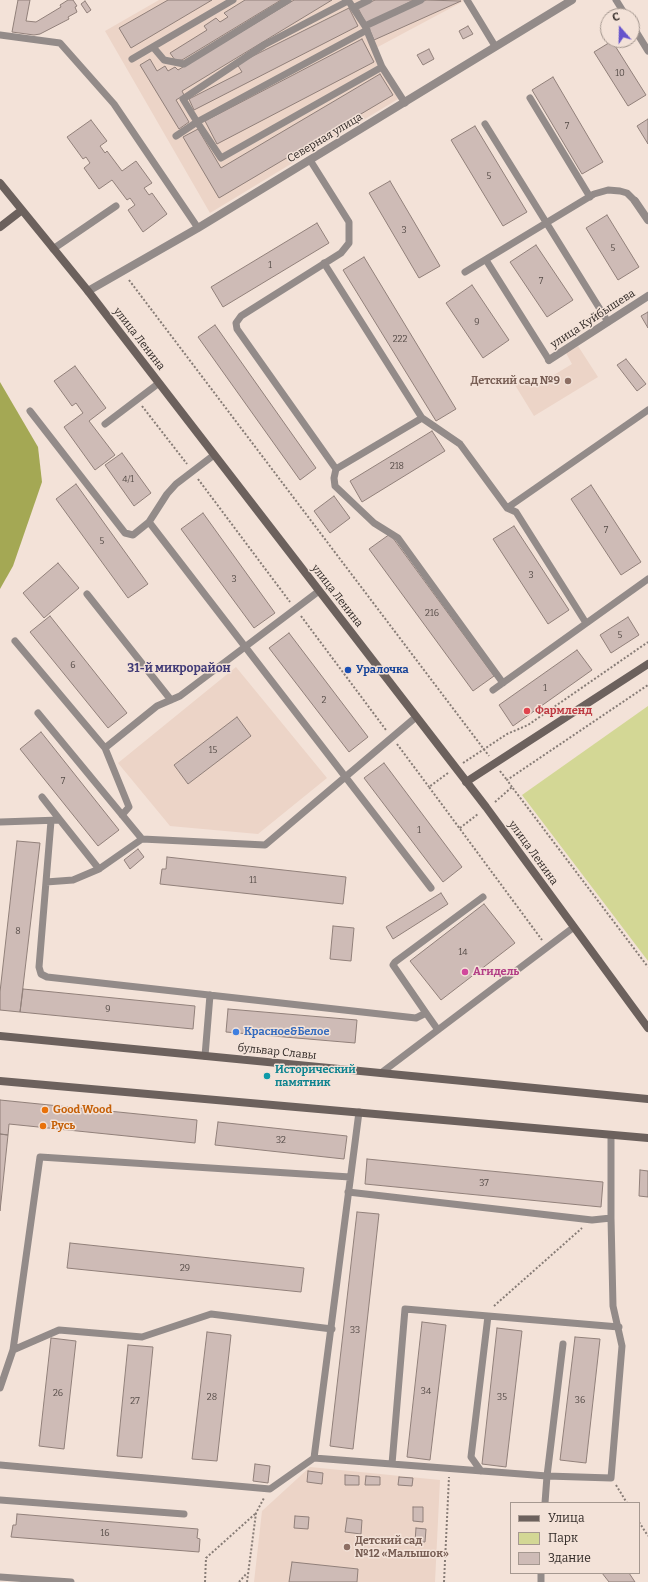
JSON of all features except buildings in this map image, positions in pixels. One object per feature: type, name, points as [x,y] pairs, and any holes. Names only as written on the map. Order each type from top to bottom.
[{"type":"street","name":"Северная улица","points":[[88,291],[198,228],[572,0]]},
{"type":"street","name":"улица Ленина","points":[[0,183],[88,291],[466,782],[648,1028]]},
{"type":"street","points":[[635,201],[648,220]]},
{"type":"street","points":[[0,228],[22,210]]},
{"type":"street","name":"улица Куйбышева","points":[[549,360],[648,296]]},
{"type":"street","points":[[466,782],[648,664]]},
{"type":"street","name":"бульвар Славы","points":[[0,1036],[648,1099]]},
{"type":"street","points":[[0,1081],[648,1138]]},
{"type":"lane","points":[[132,59],[233,0]]},
{"type":"lane","points":[[152,47],[164,60],[184,64],[288,0]]},
{"type":"lane","points":[[382,67],[221,158],[183,98],[264,46],[348,0],[366,28],[382,67],[404,103]]},
{"type":"lane","points":[[354,8],[369,0]]},
{"type":"lane","points":[[176,136],[197,122],[366,28],[420,0]]},
{"type":"lane","points":[[467,0],[495,46]]},
{"type":"lane","points":[[0,35],[60,43],[114,104],[198,228]]},
{"type":"lane","points":[[640,38],[648,51]]},
{"type":"lane","points":[[530,98],[590,197]]},
{"type":"lane","points":[[485,124],[608,322]]},
{"type":"lane","points":[[310,160],[349,222],[349,243],[341,253],[241,316],[236,323],[237,329],[336,469]]},
{"type":"lane","points":[[465,272],[590,197],[608,190],[620,191],[627,193],[635,201]]},
{"type":"lane","points":[[53,249],[116,206]]},
{"type":"lane","points":[[486,260],[549,360]]},
{"type":"lane","points":[[324,263],[422,418],[460,444],[507,508],[516,512],[586,623]]},
{"type":"lane","points":[[104,424],[159,383]]},
{"type":"lane","points":[[507,508],[648,410]]},
{"type":"lane","points":[[30,411],[125,533],[133,535],[149,522],[167,494],[176,484],[214,455]]},
{"type":"lane","points":[[422,418],[336,469],[334,478],[335,486],[374,523],[398,538],[503,683]]},
{"type":"lane","points":[[149,522],[431,888]]},
{"type":"lane","points":[[493,690],[648,579]]},
{"type":"lane","points":[[105,748],[157,706],[180,696],[319,591]]},
{"type":"lane","points":[[86,594],[171,700]]},
{"type":"lane","points":[[14,641],[105,748],[129,807],[122,815]]},
{"type":"lane","points":[[38,713],[142,839]]},
{"type":"lane","points":[[46,882],[73,880],[99,869],[142,839],[265,846],[416,717]]},
{"type":"lane","points":[[42,797],[99,869]]},
{"type":"lane","points":[[0,822],[60,820]]},
{"type":"lane","points":[[51,821],[39,967],[41,974],[47,977],[416,1018],[426,1013]]},
{"type":"lane","points":[[438,1030],[393,965],[482,897]]},
{"type":"lane","points":[[381,1073],[574,927]]},
{"type":"lane","points":[[205,1056],[210,995]]},
{"type":"lane","points":[[314,1458],[332,1329],[358,1112]]},
{"type":"lane","points":[[0,1465],[270,1489],[314,1458],[547,1476],[611,1478],[622,1346],[619,1326],[613,1306],[611,1135]]},
{"type":"lane","points":[[0,1390],[13,1350],[40,1157],[350,1177]]},
{"type":"lane","points":[[348,1192],[592,1220],[611,1218]]},
{"type":"lane","points":[[392,1464],[405,1309],[619,1326]]},
{"type":"lane","points":[[13,1350],[59,1330],[142,1337],[211,1314],[332,1329]]},
{"type":"lane","points":[[481,1471],[472,1457],[486,1316]]},
{"type":"lane","points":[[545,1502],[563,1344]]},
{"type":"lane","points":[[0,1500],[184,1514]]},
{"type":"lane","points":[[0,1577],[71,1582]]},
{"type":"path","points":[[122,271],[484,749]]},
{"type":"path","points":[[137,400],[296,608],[548,947]]},
{"type":"path","points":[[429,787],[507,734],[528,725],[648,642]]},
{"type":"path","points":[[648,685],[506,780],[648,967]]},
{"type":"path","points":[[495,802],[512,787]]},
{"type":"path","points":[[460,828],[478,814]]},
{"type":"path","points":[[486,1316],[592,1220]]},
{"type":"path","points":[[444,1582],[450,1469]]},
{"type":"path","points":[[611,1478],[626,1502]]},
{"type":"path","points":[[205,1582],[206,1558],[256,1513],[270,1489]]},
{"type":"path","points":[[247,1582],[256,1513]]},
{"type":"path","points":[[640,1524],[648,1536]]},
{"type":"path","points":[[239,1582],[248,1572]]},
{"type":"shaded area","points":[[159,0],[463,0],[462,2],[374,49],[398,99],[210,213],[105,31]]},
{"type":"shaded area","name":"Детский сад №9","points":[[578,346],[598,377],[534,416],[515,385],[528,377],[534,387],[572,364],[566,353]]},
{"type":"shaded area","points":[[236,667],[327,778],[258,834],[170,826],[118,763]]},
{"type":"shaded area","name":"Детский сад №12 «Малышок»","points":[[310,1467],[440,1480],[435,1582],[254,1582],[262,1511]]},
{"type":"green space","points":[[0,382],[38,447],[42,482],[13,566],[0,589]]},
{"type":"green space","points":[[648,706],[648,961],[522,795]]},
{"type":"place","name":"Детский сад №9","points":[[568,381]]},
{"type":"place","name":"Уралочка","points":[[348,670]]},
{"type":"place","name":"Фармленд","points":[[527,711]]},
{"type":"place","name":"Агидель","points":[[465,972]]},
{"type":"place","name":"Красное&Белое","points":[[236,1032]]},
{"type":"place","name":"Исторический памятник","points":[[267,1076]]},
{"type":"place","name":"Good Wood","points":[[45,1110]]},
{"type":"place","name":"Русь","points":[[43,1126]]},
{"type":"place","name":"Детский сад №12 «Малышок»","points":[[347,1547]]},
{"type":"district","name":"31-й микрорайон","points":[[179,669]]}]
